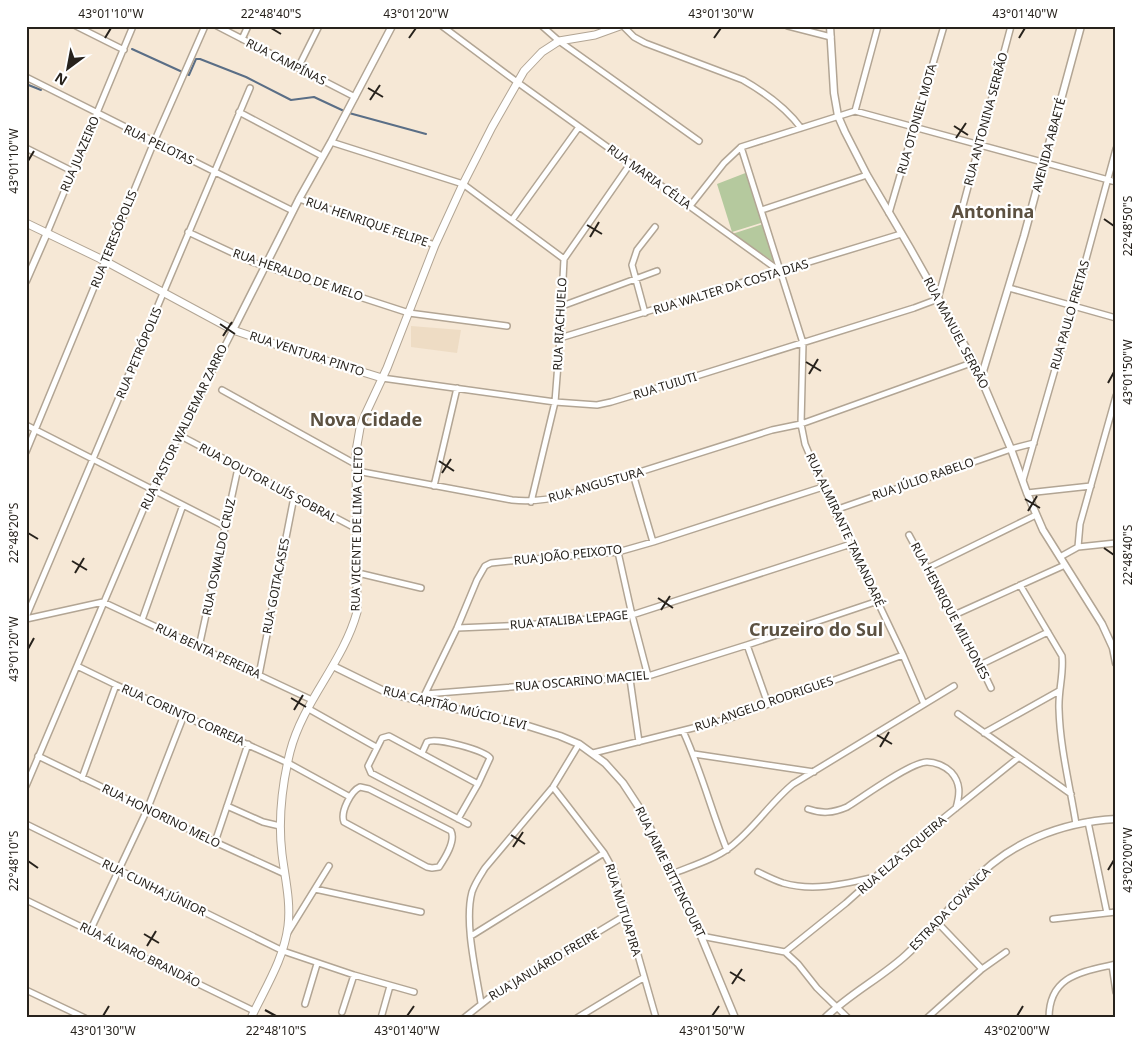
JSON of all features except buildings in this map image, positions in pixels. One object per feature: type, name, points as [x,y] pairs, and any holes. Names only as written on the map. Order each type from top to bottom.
[{"type":"main road","name":"RUA VICENTE DE LIMA CLETO","points":[[253,1014],[283,951],[286,936],[289,910],[280,826],[288,763],[295,737],[307,708],[334,666],[352,630],[357,612],[356,450],[360,428],[409,313],[435,245],[463,184],[517,82],[533,60],[559,41],[595,35],[621,26]]},
{"type":"main road","name":"RUA VENTURA PINTO","points":[[26,223],[164,292],[233,330],[382,378]]},
{"type":"street","points":[[76,26],[124,50]]},
{"type":"street","name":"RUA JUAZEIRO","points":[[26,281],[133,26]]},
{"type":"street","name":"RUA TERESÓPOLIS","points":[[26,452],[154,142],[205,26]]},
{"type":"street","name":"RUA CAMPÍNAS","points":[[217,26],[355,97]]},
{"type":"street","points":[[242,39],[248,26]]},
{"type":"street","points":[[298,68],[319,26]]},
{"type":"street","name":"RUA PASTOR WALDEMAR ZARRO","points":[[26,786],[28,774],[38,756],[152,489],[299,199],[392,26]]},
{"type":"street","name":"RUA MARIA CÉLIA","points":[[442,26],[781,272]]},
{"type":"street","points":[[542,26],[559,41],[699,141]]},
{"type":"street","points":[[621,26],[645,43],[743,80],[755,87],[789,115],[801,128]]},
{"type":"street","points":[[788,26],[831,37]]},
{"type":"street","name":"RUA MANUEL SERRÃO","points":[[830,26],[834,93],[838,116],[867,175],[974,362],[1011,449],[1036,515],[1048,538],[1102,624],[1113,648],[1116,663]]},
{"type":"street","points":[[854,112],[878,26]]},
{"type":"street","name":"RUA OTONIEL MOTA","points":[[889,212],[944,26]]},
{"type":"street","name":"RUA ANTONINA SERRÃO","points":[[938,299],[1011,26]]},
{"type":"street","name":"AVENIDA ABAETÉ","points":[[981,378],[1009,288],[1081,26]]},
{"type":"street","name":"RUA PELOTAS","points":[[26,77],[293,211]]},
{"type":"street","name":"RUA PETRÓPOLIS","points":[[26,618],[213,171],[250,88]]},
{"type":"street","points":[[239,112],[322,156]]},
{"type":"street","points":[[690,206],[724,163],[742,147],[854,112],[915,126],[1116,182]]},
{"type":"street","points":[[512,220],[579,127]]},
{"type":"street","points":[[331,142],[463,184],[564,259]]},
{"type":"street","name":"RUA ALMIRANTE TAMANDARÉ","points":[[742,147],[803,343],[801,424],[808,452],[924,704]]},
{"type":"street","points":[[26,148],[72,171]]},
{"type":"street","name":"RUA PAULO FREITAS","points":[[1023,481],[1116,149]]},
{"type":"street","name":"RUA RIACHUELO","points":[[532,502],[555,402],[564,259],[630,164]]},
{"type":"street","points":[[762,210],[867,175]]},
{"type":"street","name":"RUA HENRIQUE FELIPE","points":[[299,199],[435,245]]},
{"type":"street","points":[[645,313],[632,265],[634,257],[655,227]]},
{"type":"street","name":"RUA HERALDO DE MELO","points":[[188,232],[252,262],[409,313],[508,326]]},
{"type":"street","name":"RUA WALTER DA COSTA DIAS","points":[[560,338],[902,234]]},
{"type":"street","points":[[562,306],[657,271]]},
{"type":"street","points":[[1009,288],[1116,318]]},
{"type":"street","name":"RUA TUIUTI","points":[[382,378],[555,402],[586,405],[611,402],[938,299]]},
{"type":"street","name":"RUA ANGUSTURA","points":[[222,390],[357,468],[434,486],[532,502],[567,495],[772,430],[801,424],[974,362]]},
{"type":"street","points":[[434,486],[457,388]]},
{"type":"street","points":[[1078,547],[1080,524],[1116,396]]},
{"type":"street","points":[[26,425],[226,527]]},
{"type":"street","name":"RUA DOUTOR LUÍS SOBRAL","points":[[179,436],[357,529]]},
{"type":"street","name":"RUA JÚLIO RABELO","points":[[835,510],[1011,449],[1034,443]]},
{"type":"street","name":"RUA OSWALDO CRUZ","points":[[199,647],[238,468]]},
{"type":"street","points":[[633,474],[653,542]]},
{"type":"street","points":[[1027,493],[1091,486]]},
{"type":"street","name":"RUA JOÃO PEIXOTO","points":[[421,702],[485,566],[491,563],[618,552],[823,487]]},
{"type":"street","name":"RUA GOITACASES","points":[[259,675],[294,497]]},
{"type":"street","points":[[142,620],[183,506]]},
{"type":"street","points":[[926,569],[1036,515]]},
{"type":"street","name":"RUA HENRIQUE MILHONES","points":[[908,535],[991,688]]},
{"type":"street","points":[[1060,557],[1078,547],[1116,543]]},
{"type":"street","name":"RUA ATALIBA LEPAGE","points":[[457,628],[525,625],[632,615],[850,544]]},
{"type":"street","points":[[618,552],[648,676]]},
{"type":"street","points":[[952,616],[1065,565]]},
{"type":"street","points":[[358,573],[421,588]]},
{"type":"street","points":[[1020,585],[1062,656],[1063,675],[1059,691],[1059,711],[1076,824]]},
{"type":"street","name":"RUA OSCARINO MACIEL","points":[[424,694],[648,676],[748,645],[878,601]]},
{"type":"street","points":[[26,618],[103,602]]},
{"type":"street","name":"RUA BENTA PEREIRA","points":[[103,602],[312,700]]},
{"type":"street","points":[[980,665],[1048,632]]},
{"type":"street","points":[[748,645],[768,704]]},
{"type":"street","name":"RUA ANGELO RODRIGUES","points":[[593,753],[725,720],[903,655]]},
{"type":"street","name":"RUA CORINTO CORREIA","points":[[77,666],[288,763],[350,797]]},
{"type":"street","name":"RUA CAPITÃO MÚCIO LEVI","points":[[334,666],[376,688],[421,702],[534,728],[579,744]]},
{"type":"street","points":[[630,678],[639,742]]},
{"type":"street","points":[[82,778],[116,685]]},
{"type":"street","points":[[672,874],[727,850],[793,784],[954,686]]},
{"type":"street","points":[[984,733],[1059,691]]},
{"type":"street","points":[[307,708],[376,747]]},
{"type":"street","points":[[958,714],[1071,794]]},
{"type":"street","points":[[90,931],[146,810],[184,715]]},
{"type":"street","points":[[683,731],[694,754],[727,850]]},
{"type":"street","points":[[468,824],[371,773],[368,766],[382,738],[389,736],[478,784]]},
{"type":"street","points":[[422,753],[427,742],[431,740],[469,748],[486,754],[490,758],[458,819]]},
{"type":"street","points":[[215,842],[248,744]]},
{"type":"street","points":[[481,1003],[472,936],[470,904],[477,879],[554,787],[579,744]]},
{"type":"street","name":"RUA JAIME BITTENCOURT","points":[[579,744],[593,753],[616,774],[644,815],[702,936],[735,1018]]},
{"type":"street","points":[[694,754],[814,772]]},
{"type":"street","name":"RUA HONORINO MELO","points":[[38,756],[146,810],[285,874]]},
{"type":"street","name":"RUA ELZA SIQUEIRA","points":[[785,952],[846,903],[920,837],[1018,758]]},
{"type":"street","points":[[808,809],[823,813],[838,811],[910,767],[926,762],[944,766],[958,782],[960,794],[956,808]]},
{"type":"street","points":[[364,787],[451,831],[453,835],[452,842],[441,864],[436,868],[427,867],[344,822],[343,816],[350,797],[357,788],[364,787]]},
{"type":"street","name":"RUA MUTUAPIRA","points":[[554,787],[604,854],[614,871],[643,978],[656,1018]]},
{"type":"street","points":[[227,806],[263,822],[280,826]]},
{"type":"street","name":"ESTRADA COVANCA","points":[[825,1018],[836,1007],[906,956],[938,923],[971,884],[1001,858],[1040,835],[1053,830],[1076,824],[1116,818]]},
{"type":"street","points":[[1088,822],[1107,913]]},
{"type":"street","name":"RUA CUNHA JÚNIOR","points":[[26,824],[283,951],[354,976],[414,992]]},
{"type":"street","points":[[472,936],[604,854]]},
{"type":"street","points":[[286,936],[329,866]]},
{"type":"street","points":[[758,872],[782,882],[817,888],[875,877]]},
{"type":"street","points":[[315,889],[421,912]]},
{"type":"street","name":"RUA ÁLVARO BRANDÃO","points":[[26,900],[253,1014]]},
{"type":"street","points":[[1053,919],[1116,912]]},
{"type":"street","name":"RUA JANUÁRIO FREIRE","points":[[464,1018],[481,1003],[626,915]]},
{"type":"street","points":[[938,923],[982,968]]},
{"type":"street","points":[[702,936],[785,952],[848,1018]]},
{"type":"street","points":[[927,1018],[982,968],[1006,952]]},
{"type":"street","points":[[305,1004],[317,964]]},
{"type":"street","points":[[1049,1018],[1051,999],[1058,986],[1075,975],[1114,965],[1116,992]]},
{"type":"street","points":[[342,1012],[354,976]]},
{"type":"street","points":[[577,1018],[643,978]]},
{"type":"street","points":[[381,1018],[390,986]]},
{"type":"street","points":[[26,990],[86,1018]]},
{"type":"shaded area","points":[[411,326],[461,330],[457,353],[411,347]]},
{"type":"green space","points":[[748,172],[764,222],[732,232],[717,184]]},
{"type":"green space","points":[[763,224],[774,262],[732,234]]},
{"type":"waterway","points":[[132,49],[189,75],[196,59],[200,59],[246,77],[291,100],[314,97],[344,111]]},
{"type":"waterway","points":[[26,84],[41,90]]},
{"type":"waterway","points":[[349,113],[426,134]]},
{"type":"district","name":"Antonina","points":[[993,212]]},
{"type":"district","name":"Nova Cidade","points":[[366,420]]},
{"type":"district","name":"Cruzeiro do Sul","points":[[816,630]]}]
